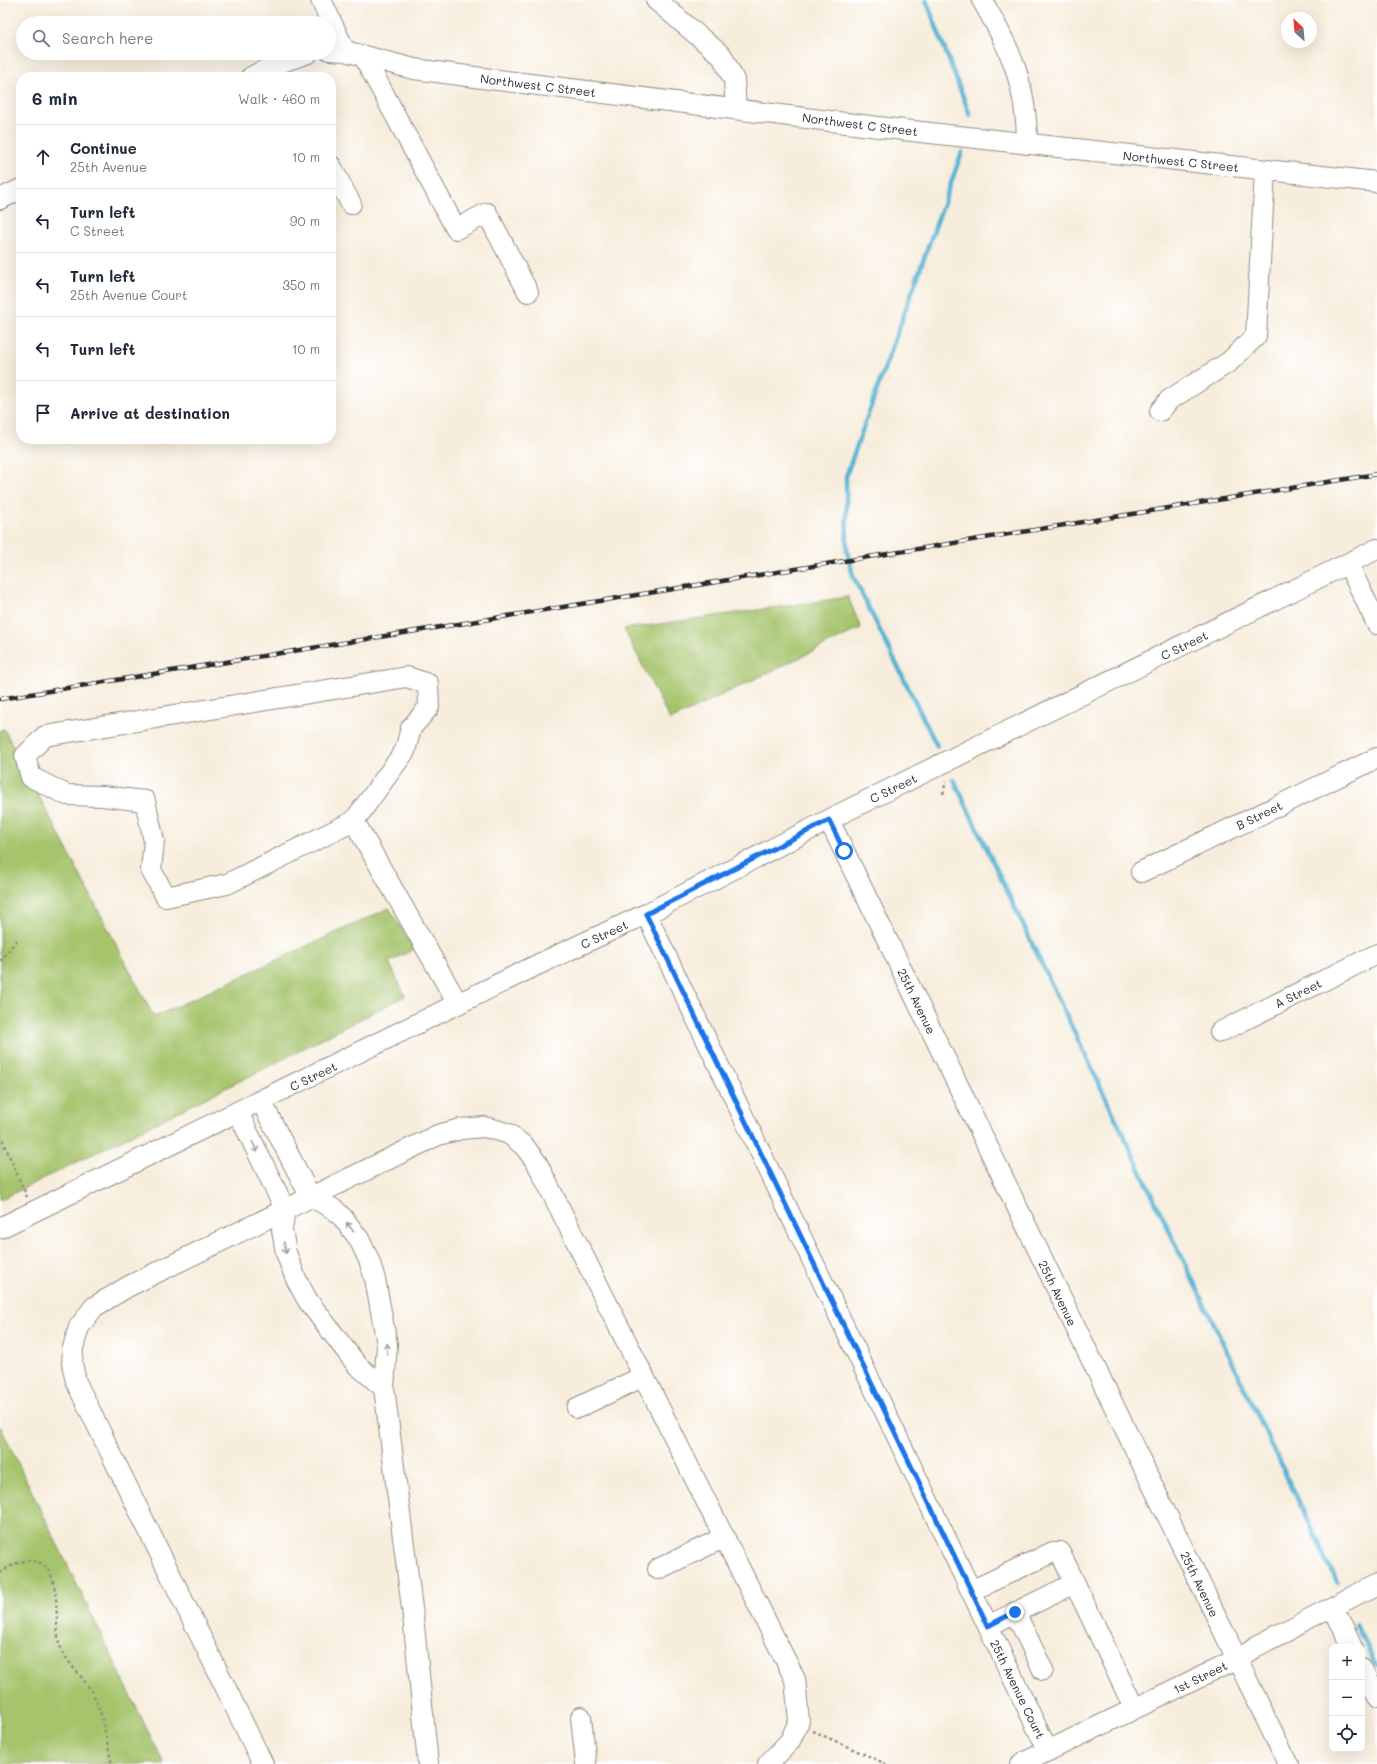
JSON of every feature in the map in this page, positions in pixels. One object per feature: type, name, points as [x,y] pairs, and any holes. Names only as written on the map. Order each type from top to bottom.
[{"type":"street","points":[[321,0],[326,16]]},
{"type":"street","points":[[656,0],[722,56],[734,80],[736,109]]},
{"type":"street","points":[[982,0],[1002,35],[1018,72],[1025,108],[1027,144]]},
{"type":"street","name":"Northwest C Street","points":[[337,50],[414,69],[1027,144],[1377,182]]},
{"type":"street","points":[[364,57],[456,229],[488,213],[528,292]]},
{"type":"street","points":[[282,70],[297,60]]},
{"type":"street","points":[[1160,411],[1169,400],[1229,362],[1256,336],[1265,170]]},
{"type":"street","points":[[336,176],[351,204]]},
{"type":"street","points":[[0,199],[16,191]]},
{"type":"street","name":"C Street","points":[[0,1228],[458,1004],[646,914],[829,820],[1377,549]]},
{"type":"street","points":[[1348,564],[1377,624]]},
{"type":"street","points":[[407,677],[428,684],[429,707],[411,728],[405,751],[354,821],[227,884],[166,897],[151,870],[154,841],[145,801],[102,796],[67,795],[31,777],[25,756],[45,736],[407,677]]},
{"type":"street","name":"B Street","points":[[1142,872],[1377,758]]},
{"type":"street","name":"25th Avenue","points":[[829,820],[1288,1764]]},
{"type":"street","points":[[354,821],[458,1004]]},
{"type":"street","name":"25th Avenue Court","points":[[646,914],[1048,1751]]},
{"type":"street","name":"A Street","points":[[1220,1032],[1377,954]]},
{"type":"street","points":[[261,1101],[310,1196],[335,1210],[343,1218],[359,1239],[376,1279],[385,1329],[387,1357],[384,1388],[413,1616],[428,1764]]},
{"type":"street","points":[[238,1112],[285,1209],[282,1230],[286,1253],[296,1280],[308,1301],[357,1365],[384,1388]]},
{"type":"street","points":[[263,1764],[76,1382],[72,1363],[73,1348],[79,1327],[94,1307],[129,1286],[310,1196],[438,1135],[461,1129],[484,1127],[509,1134],[524,1146],[538,1164],[795,1679],[799,1721],[790,1741],[768,1764]]},
{"type":"street","points":[[577,1408],[644,1376]]},
{"type":"street","points":[[658,1569],[725,1537]]},
{"type":"street","points":[[971,1591],[1053,1552],[1060,1552],[1134,1708]]},
{"type":"street","points":[[988,1626],[1075,1583]]},
{"type":"street","name":"1st Street","points":[[1021,1764],[1237,1659],[1255,1647],[1377,1584]]},
{"type":"street","points":[[1333,1606],[1351,1644]]},
{"type":"street","points":[[1015,1612],[1043,1670]]},
{"type":"street","points":[[1365,1674],[1377,1698]]},
{"type":"street","points":[[581,1717],[586,1764]]},
{"type":"path","points":[[943,794],[947,778]]},
{"type":"path","points":[[0,961],[18,939]]},
{"type":"path","points":[[0,1134],[14,1171],[34,1211]]},
{"type":"path","points":[[0,1573],[15,1563],[30,1560],[42,1564],[50,1573],[54,1586],[59,1642],[64,1655],[86,1682],[99,1708],[112,1764]]},
{"type":"path","points":[[798,1724],[886,1764]]},
{"type":"green space","points":[[848,597],[861,628],[670,720],[624,629]]},
{"type":"green space","points":[[4,729],[154,1017],[389,908],[414,949],[389,962],[405,996],[258,1072],[0,1200],[0,730]]},
{"type":"green space","points":[[0,1426],[164,1764],[0,1764]]},
{"type":"waterway","points":[[926,0],[970,115]]},
{"type":"waterway","points":[[937,746],[853,576],[847,551],[846,476],[962,152]]},
{"type":"waterway","points":[[954,780],[1337,1582]]},
{"type":"waterway","points":[[1357,1624],[1377,1666]]},
{"type":"railway","points":[[0,699],[1377,474]]},
{"type":"route","points":[[844,851],[829,820],[646,914],[988,1626],[1015,1612]]}]
